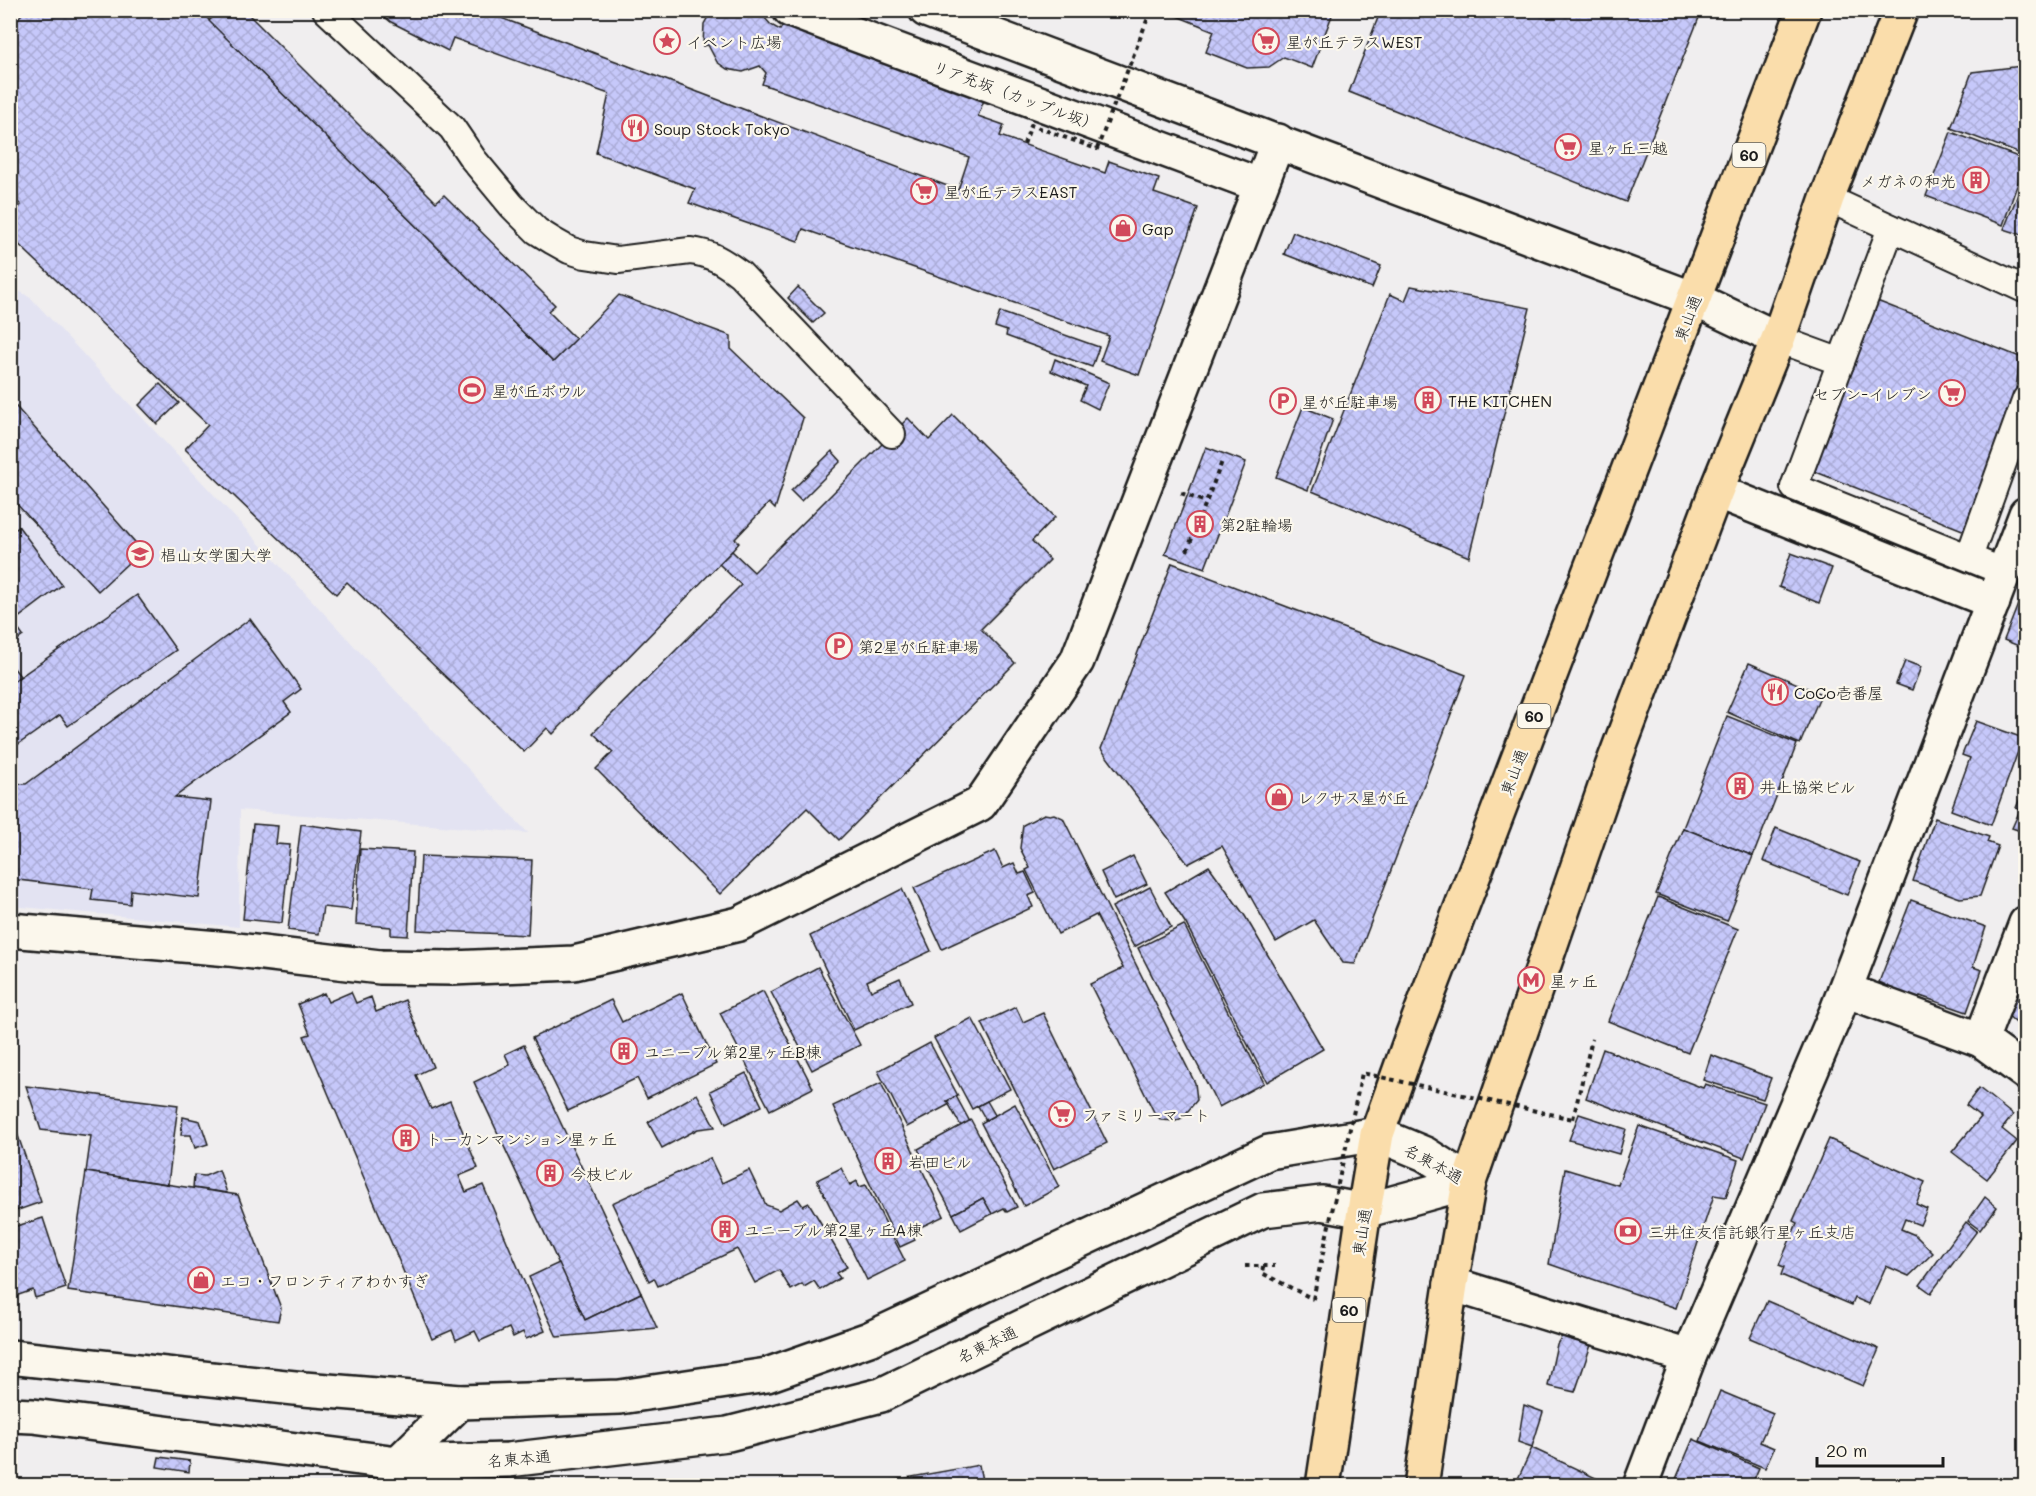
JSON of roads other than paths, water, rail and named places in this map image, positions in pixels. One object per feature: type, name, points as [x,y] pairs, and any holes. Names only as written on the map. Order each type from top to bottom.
[{"type":"main road","name":"東山通","points":[[1323,1485],[1377,1134],[1410,1042],[1804,10]]},
{"type":"main road","points":[[1421,1485],[1451,1284],[1469,1182],[1612,767],[1716,491],[1778,339],[1827,198],[1900,10]]},
{"type":"street","name":"リア充坂（カップル坂）","points":[[790,10],[1243,179]]},
{"type":"street","points":[[926,10],[1694,299],[1778,339]]},
{"type":"street","points":[[10,930],[229,950],[380,968],[452,968],[574,963],[739,924],[980,804],[1077,661],[1278,141]]},
{"type":"street","points":[[1716,491],[1999,587]]},
{"type":"street","points":[[1640,1485],[1689,1357],[1845,990],[2025,514]]},
{"type":"street","points":[[1981,1040],[2025,923]]},
{"type":"street","points":[[1845,990],[1981,1040],[2025,1073]]},
{"type":"street","points":[[10,1357],[304,1389],[460,1402],[620,1397],[767,1375],[869,1339],[1269,1152],[1377,1134]]},
{"type":"street","name":"名東本通","points":[[1377,1134],[1425,1154],[1469,1182]]},
{"type":"street","name":"名東本通","points":[[10,1415],[33,1416],[399,1474],[728,1434],[881,1395],[1263,1210],[1322,1203],[1364,1210],[1469,1182]]},
{"type":"street","points":[[1451,1284],[1689,1357]]},
{"type":"street","points":[[399,1474],[460,1402]]},
{"type":"lane","points":[[326,10],[452,128],[499,191],[537,231],[569,250],[601,259],[618,260],[690,251],[702,252],[720,259],[740,274],[892,434]]},
{"type":"lane","points":[[1827,198],[2025,290]]},
{"type":"lane","points":[[1891,228],[1794,487],[1969,557],[1999,587]]},
{"type":"lane","points":[[1778,339],[1841,362]]},
{"type":"lane","points":[[1969,557],[2025,399]]},
{"type":"place","name":"イベント広場","points":[[667,41]]},
{"type":"place","name":"星が丘テラスWEST","points":[[1266,41]]},
{"type":"place","name":"Soup Stock Tokyo","points":[[635,128]]},
{"type":"place","name":"星ヶ丘三越","points":[[1568,147]]},
{"type":"place","name":"メガネの和光","points":[[1976,180]]},
{"type":"place","name":"星が丘テラスEAST","points":[[924,191]]},
{"type":"place","name":"Gap","points":[[1123,228]]},
{"type":"place","name":"星が丘ボウル","points":[[472,390]]},
{"type":"place","name":"セブン-イレブン","points":[[1952,393]]},
{"type":"place","name":"THE KITCHEN","points":[[1428,400]]},
{"type":"place","name":"星が丘駐車場","points":[[1283,401]]},
{"type":"place","name":"第2駐輪場","points":[[1200,524]]},
{"type":"place","name":"椙山女学園大学","points":[[140,554]]},
{"type":"place","name":"第2星が丘駐車場","points":[[839,646]]},
{"type":"place","name":"CoCo壱番屋","points":[[1775,692]]},
{"type":"place","name":"井上協栄ビル","points":[[1740,786]]},
{"type":"place","name":"レクサス星が丘","points":[[1279,797]]},
{"type":"place","name":"星ヶ丘","points":[[1531,980]]},
{"type":"place","name":"ユニーブル第2星ヶ丘B棟","points":[[624,1051]]},
{"type":"place","name":"ファミリーマート","points":[[1062,1114]]},
{"type":"place","name":"トーカンマンション星ヶ丘","points":[[406,1138]]},
{"type":"place","name":"岩田ビル","points":[[888,1161]]},
{"type":"place","name":"今枝ビル","points":[[550,1173]]},
{"type":"place","name":"ユニーブル第2星ヶ丘A棟","points":[[725,1229]]},
{"type":"place","name":"三井住友信託銀行星ヶ丘支店","points":[[1628,1231]]},
{"type":"place","name":"エコ・フロンティアわかすぎ","points":[[201,1280]]}]
